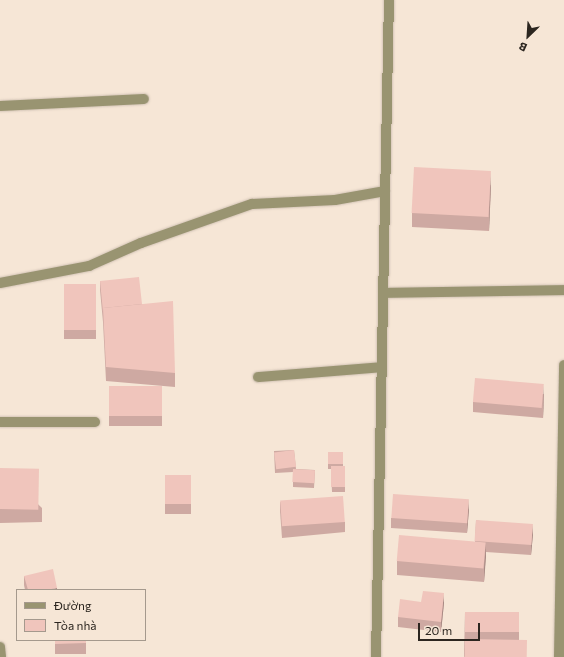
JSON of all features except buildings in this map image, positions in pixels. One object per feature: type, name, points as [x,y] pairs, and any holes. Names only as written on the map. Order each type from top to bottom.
[{"type":"street","points":[[376,657],[389,0]]},
{"type":"street","points":[[0,106],[144,99]]},
{"type":"street","points":[[0,283],[89,266],[141,243],[252,204],[336,200],[385,191]]},
{"type":"street","points":[[383,293],[564,290]]},
{"type":"street","points":[[559,657],[564,365]]},
{"type":"street","points":[[258,377],[382,368]]},
{"type":"street","points":[[0,422],[95,422]]},
{"type":"street","points":[[0,647],[1,657]]}]
